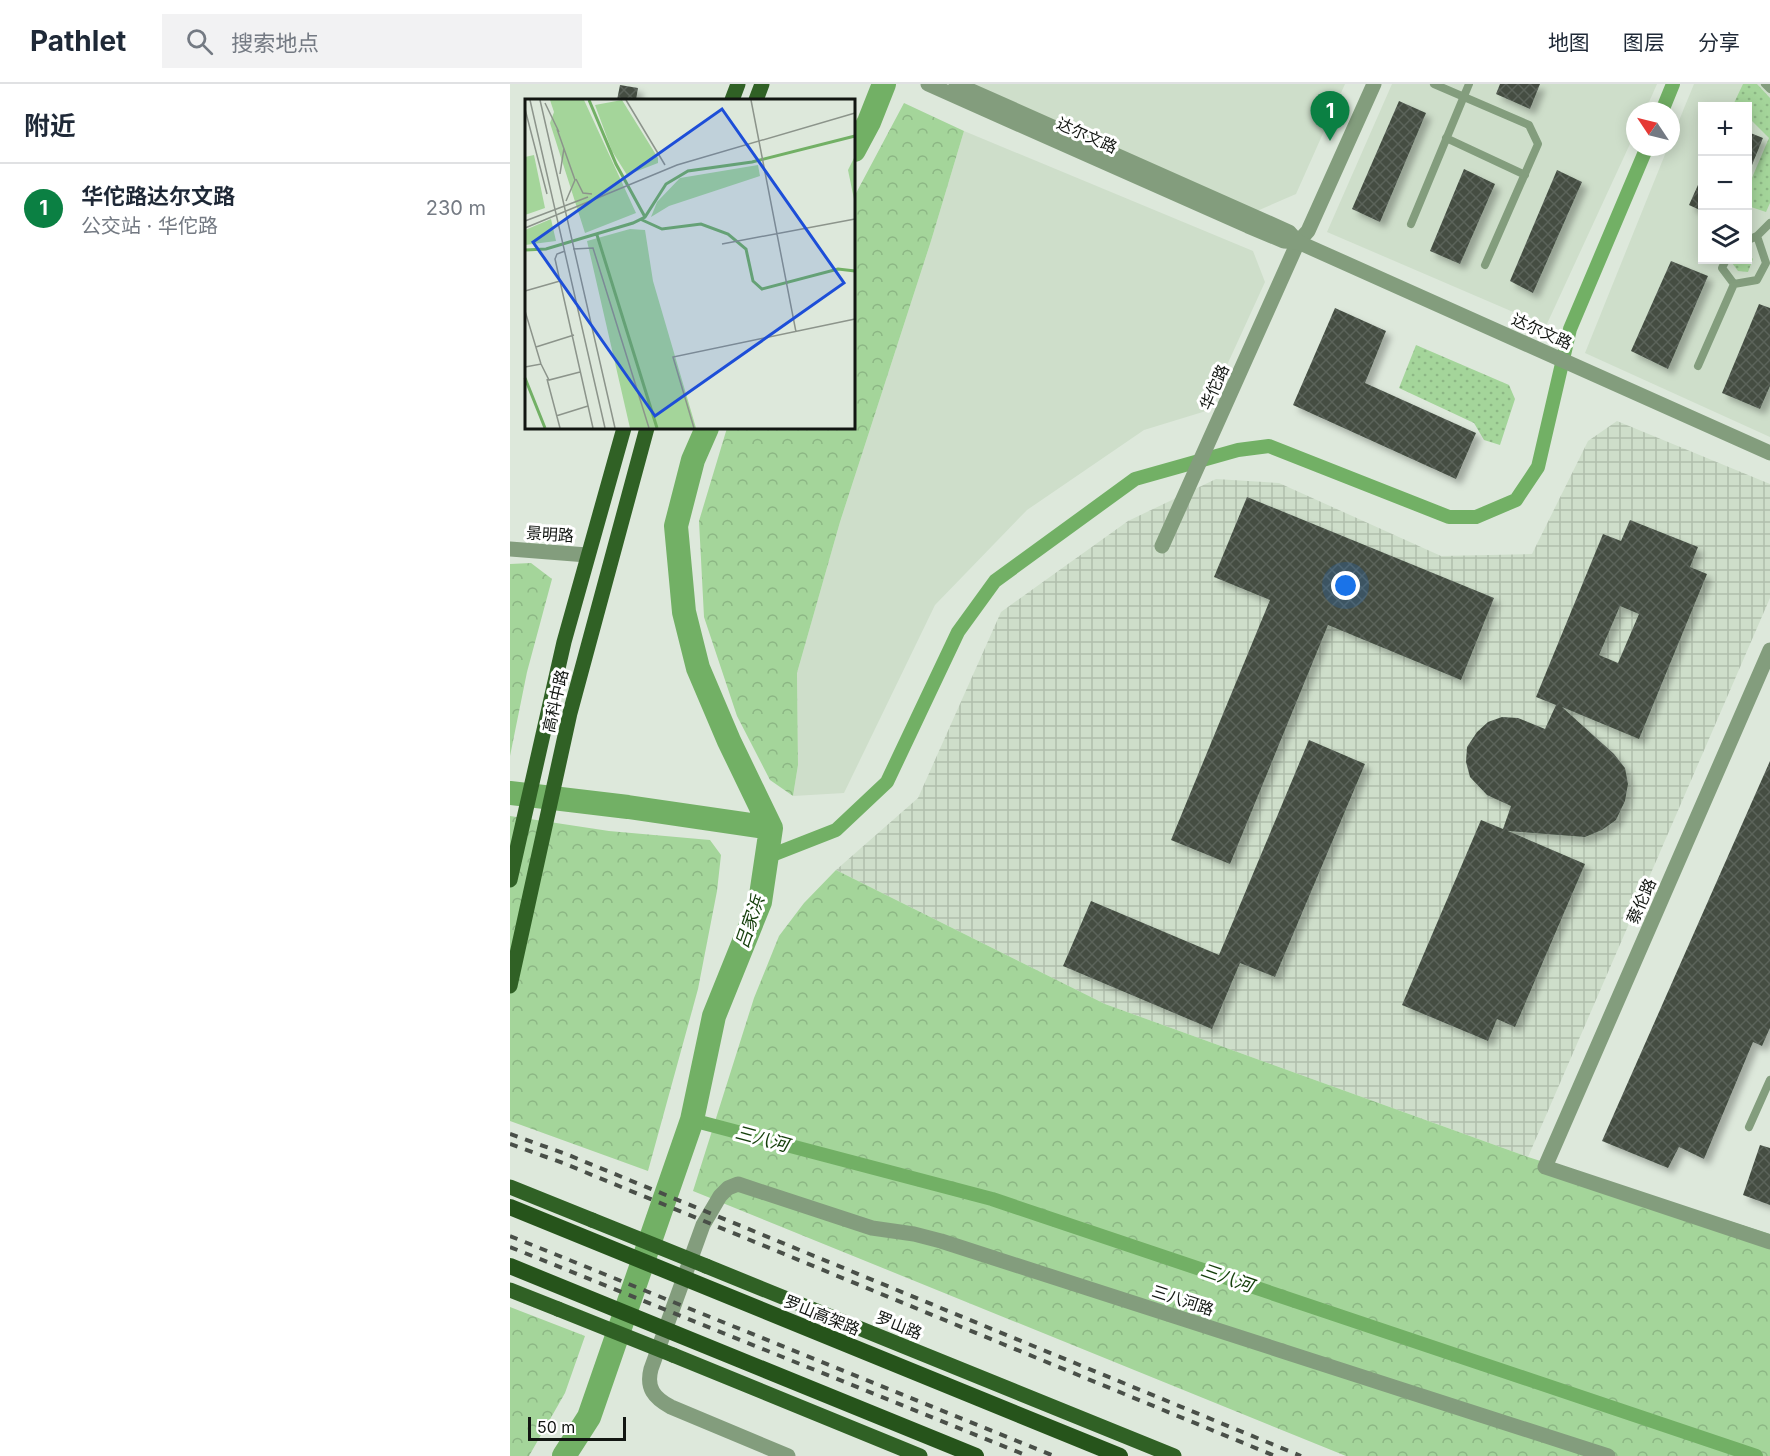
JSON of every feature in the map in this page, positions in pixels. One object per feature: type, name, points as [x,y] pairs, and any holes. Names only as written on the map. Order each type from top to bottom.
[{"type":"highway","name":"罗山高架路","points":[[510,1207],[1119,1456]]},
{"type":"highway","points":[[510,1266],[976,1456]]},
{"type":"main road","points":[[732,99],[738,84]]},
{"type":"main road","points":[[756,99],[762,84]]},
{"type":"main road","name":"高科中路","points":[[510,880],[561,653],[624,429]]},
{"type":"main road","name":"高科中路","points":[[510,986],[586,648],[647,429]]},
{"type":"main road","name":"罗山路","points":[[510,1187],[1174,1456]]},
{"type":"main road","points":[[510,1290],[920,1456]]},
{"type":"street","name":"达尔文路","points":[[928,84],[950,88],[1289,232],[1299,242],[1770,453]]},
{"type":"street","name":"华佗路","points":[[1299,242],[1299,227],[1365,84]]},
{"type":"street","name":"华佗路","points":[[1162,546],[1299,242],[1308,231],[1374,84]]},
{"type":"street","name":"景明路","points":[[510,549],[587,555]]},
{"type":"street","name":"蔡伦路","points":[[1770,650],[1545,1167],[1770,1242]]},
{"type":"street","name":"三八河路","points":[[788,1456],[660,1401],[650,1387],[648,1378],[703,1225],[712,1208],[728,1188],[738,1184],[861,1225],[941,1241],[1608,1456]]},
{"type":"lane","points":[[1434,84],[1530,125],[1538,144],[1485,265]]},
{"type":"lane","points":[[1411,224],[1469,84]]},
{"type":"lane","points":[[1765,84],[1770,89]]},
{"type":"lane","points":[[1446,138],[1525,176]]},
{"type":"lane","points":[[1752,238],[1770,223]]},
{"type":"lane","points":[[1734,284],[1757,280],[1766,273],[1766,263],[1757,236]]},
{"type":"lane","points":[[1724,264],[1722,268],[1734,284]]},
{"type":"lane","points":[[1698,366],[1734,284]]},
{"type":"lane","points":[[1749,1127],[1770,1080]]},
{"type":"shaded area","points":[[973,84],[1345,84],[1296,194],[1257,211]]},
{"type":"shaded area","points":[[1392,84],[1657,84],[1649,102],[1626,102],[1626,153],[1546,326],[1327,232]]},
{"type":"shaded area","points":[[1694,84],[1770,84],[1770,437],[1585,353],[1664,156],[1680,156],[1680,118]]},
{"type":"shaded area","points":[[964,131],[1253,251],[1265,282],[1206,411],[1144,430],[1027,510],[935,605],[844,793],[793,796],[798,765],[797,673],[840,522]]},
{"type":"shaded area","points":[[1617,421],[1770,484],[1770,598],[1528,1157],[1105,1004],[836,870],[918,798],[1001,612],[1128,521],[1216,479],[1279,483],[1441,556],[1532,554],[1588,441]]},
{"type":"green space","points":[[1743,84],[1757,84],[1770,98],[1770,203],[1766,212],[1752,207],[1752,178],[1769,138],[1752,121],[1752,102],[1734,102]]},
{"type":"green space","points":[[904,103],[964,131],[840,522],[797,673],[798,765],[793,796],[770,780],[737,716],[704,617],[699,521],[727,429],[855,429],[855,195]]},
{"type":"green space","points":[[1733,264],[1751,264],[1748,272],[1738,271]]},
{"type":"green space","points":[[1416,345],[1509,385],[1515,399],[1500,445],[1484,440],[1474,423],[1399,388]]},
{"type":"green space","points":[[531,563],[552,579],[527,672],[510,756],[510,564]]},
{"type":"green space","points":[[510,816],[609,831],[710,840],[721,855],[717,891],[698,989],[648,1171],[510,1121]]},
{"type":"green space","points":[[836,870],[1105,1004],[1528,1157],[1770,1234],[1770,1456],[1346,1456],[693,1191],[754,998],[779,936],[804,903]]},
{"type":"green space","points":[[510,1307],[585,1336],[565,1393],[529,1456],[510,1456]]},
{"type":"building","points":[[1500,84],[1540,84],[1530,109],[1496,94]]},
{"type":"building","points":[[620,85],[638,88],[636,99],[617,99]]},
{"type":"building","points":[[1399,101],[1426,113],[1380,222],[1352,209]]},
{"type":"building","points":[[1752,134],[1763,138],[1752,165]]},
{"type":"building","points":[[1464,169],[1495,184],[1460,264],[1430,251]]},
{"type":"building","points":[[1557,170],[1582,182],[1533,293],[1510,281]]},
{"type":"building","points":[[1698,185],[1698,209],[1689,205]]},
{"type":"building","points":[[1671,261],[1708,276],[1668,369],[1631,351]]},
{"type":"building","points":[[1759,304],[1770,308],[1770,386],[1760,409],[1722,393]]},
{"type":"building","points":[[1335,308],[1386,331],[1365,383],[1476,433],[1456,479],[1293,405]]},
{"type":"building","points":[[1247,497],[1494,598],[1461,680],[1328,625],[1230,864],[1171,840],[1270,600],[1214,577]]},
{"type":"building","points":[[1630,520],[1698,547],[1690,567],[1707,574],[1639,739],[1562,707],[1614,754],[1625,768],[1628,784],[1625,801],[1616,820],[1602,830],[1585,837],[1508,831],[1585,864],[1515,1027],[1497,1019],[1488,1041],[1402,1005],[1481,820],[1503,829],[1511,806],[1487,795],[1470,777],[1466,762],[1467,747],[1477,732],[1488,722],[1502,717],[1518,718],[1545,729],[1556,705],[1536,697],[1603,534],[1621,541]],"holes":[[[1620,606],[1639,614],[1618,663],[1599,655]]]},
{"type":"building","points":[[1309,740],[1365,764],[1275,977],[1240,963],[1212,1029],[1063,966],[1091,901],[1219,955]]},
{"type":"building","points":[[1770,761],[1770,1028],[1762,1046],[1753,1042],[1704,1159],[1679,1147],[1668,1168],[1602,1141]]},
{"type":"building","points":[[1760,1145],[1770,1148],[1770,1205],[1743,1195]]},
{"type":"waterway","name":"吕家浜","points":[[855,148],[869,122],[884,84]]},
{"type":"waterway","points":[[1666,102],[1673,84]]},
{"type":"waterway","points":[[767,857],[836,830],[887,782],[958,632],[995,581],[1135,479],[1238,450],[1269,446],[1449,517],[1476,517],[1516,500],[1538,467],[1570,329],[1643,156]]},
{"type":"waterway","name":"吕家浜","points":[[564,1456],[589,1417],[692,1120],[714,1016],[760,902],[771,828],[729,741],[698,668],[684,612],[676,526],[693,460],[707,429]]},
{"type":"waterway","name":"三八河","points":[[510,793],[628,807],[771,828]]},
{"type":"waterway","name":"三八河","points":[[692,1120],[992,1199],[1756,1456]]},
{"type":"railway","points":[[510,1134],[566,1154],[1301,1456]]},
{"type":"railway","points":[[510,1144],[563,1163],[1275,1456]]},
{"type":"railway","points":[[510,1236],[1054,1456]]},
{"type":"railway","points":[[510,1247],[1028,1456]]},
{"type":"place","name":"华佗路达尔文路","points":[[1330,141]]}]
